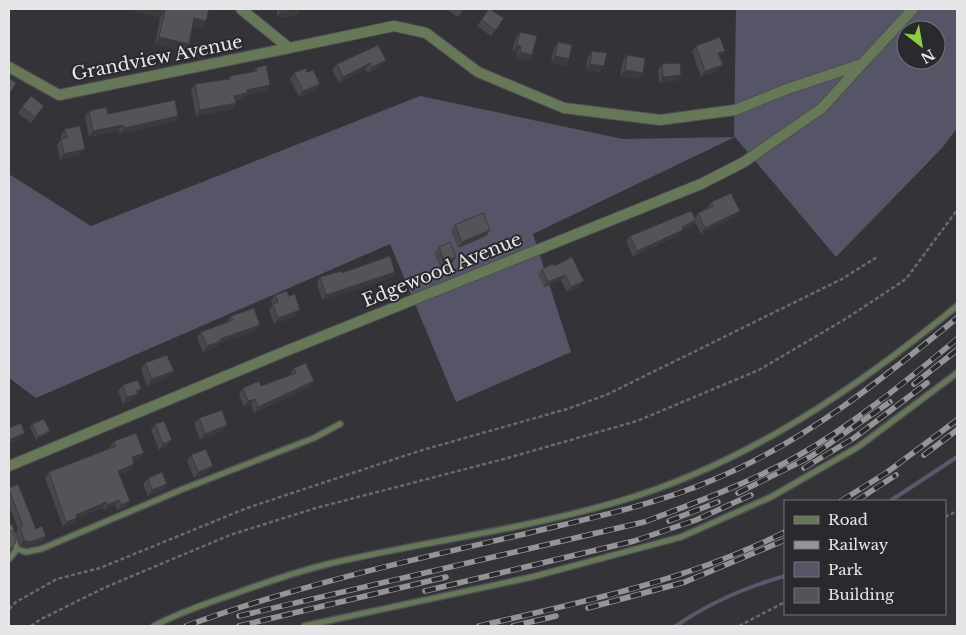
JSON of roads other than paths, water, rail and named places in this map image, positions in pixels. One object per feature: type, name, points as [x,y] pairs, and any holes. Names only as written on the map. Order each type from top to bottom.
[{"type":"street","name":"Edgewood Avenue","points":[[9,466],[281,352],[700,184],[744,162],[822,108],[913,9]]},
{"type":"street","points":[[244,10],[290,48]]},
{"type":"street","name":"Grandview Avenue","points":[[9,66],[59,95],[394,26],[426,33],[478,72],[564,108],[660,120],[735,110],[787,89],[862,64]]},
{"type":"lane","points":[[154,626],[211,602],[317,568],[584,511],[684,480],[820,408],[902,351],[957,306]]},
{"type":"lane","points":[[304,626],[532,576],[681,537],[771,497],[858,447],[957,373]]},
{"type":"lane","points":[[17,549],[26,552],[41,550],[183,489],[314,438],[340,424]]},
{"type":"lane","points":[[9,528],[17,549]]},
{"type":"lane","points":[[9,559],[17,549]]},
{"type":"waterway","points":[[892,500],[957,457]]},
{"type":"waterway","points":[[676,626],[728,596],[784,576]]},
{"type":"railway","points":[[186,626],[310,586],[619,511],[692,489],[748,464],[812,428],[842,408],[957,318]]},
{"type":"railway","points":[[239,616],[644,522],[682,508],[757,476],[816,445],[878,402],[957,339]]},
{"type":"railway","points":[[914,384],[957,350]]},
{"type":"railway","points":[[804,468],[854,438],[927,383]]},
{"type":"railway","points":[[738,493],[810,457],[890,402]]},
{"type":"railway","points":[[843,500],[886,473],[957,420]]},
{"type":"railway","points":[[924,455],[957,430]]},
{"type":"railway","points":[[858,500],[896,475]]},
{"type":"railway","points":[[425,591],[634,541],[696,520],[751,495]]},
{"type":"railway","points":[[669,521],[718,502]]},
{"type":"railway","points":[[479,626],[596,598],[673,577],[749,549],[784,532]]},
{"type":"railway","points":[[588,608],[685,582],[784,540]]},
{"type":"railway","points":[[239,626],[446,577]]},
{"type":"railway","points":[[513,626],[556,616]]}]
